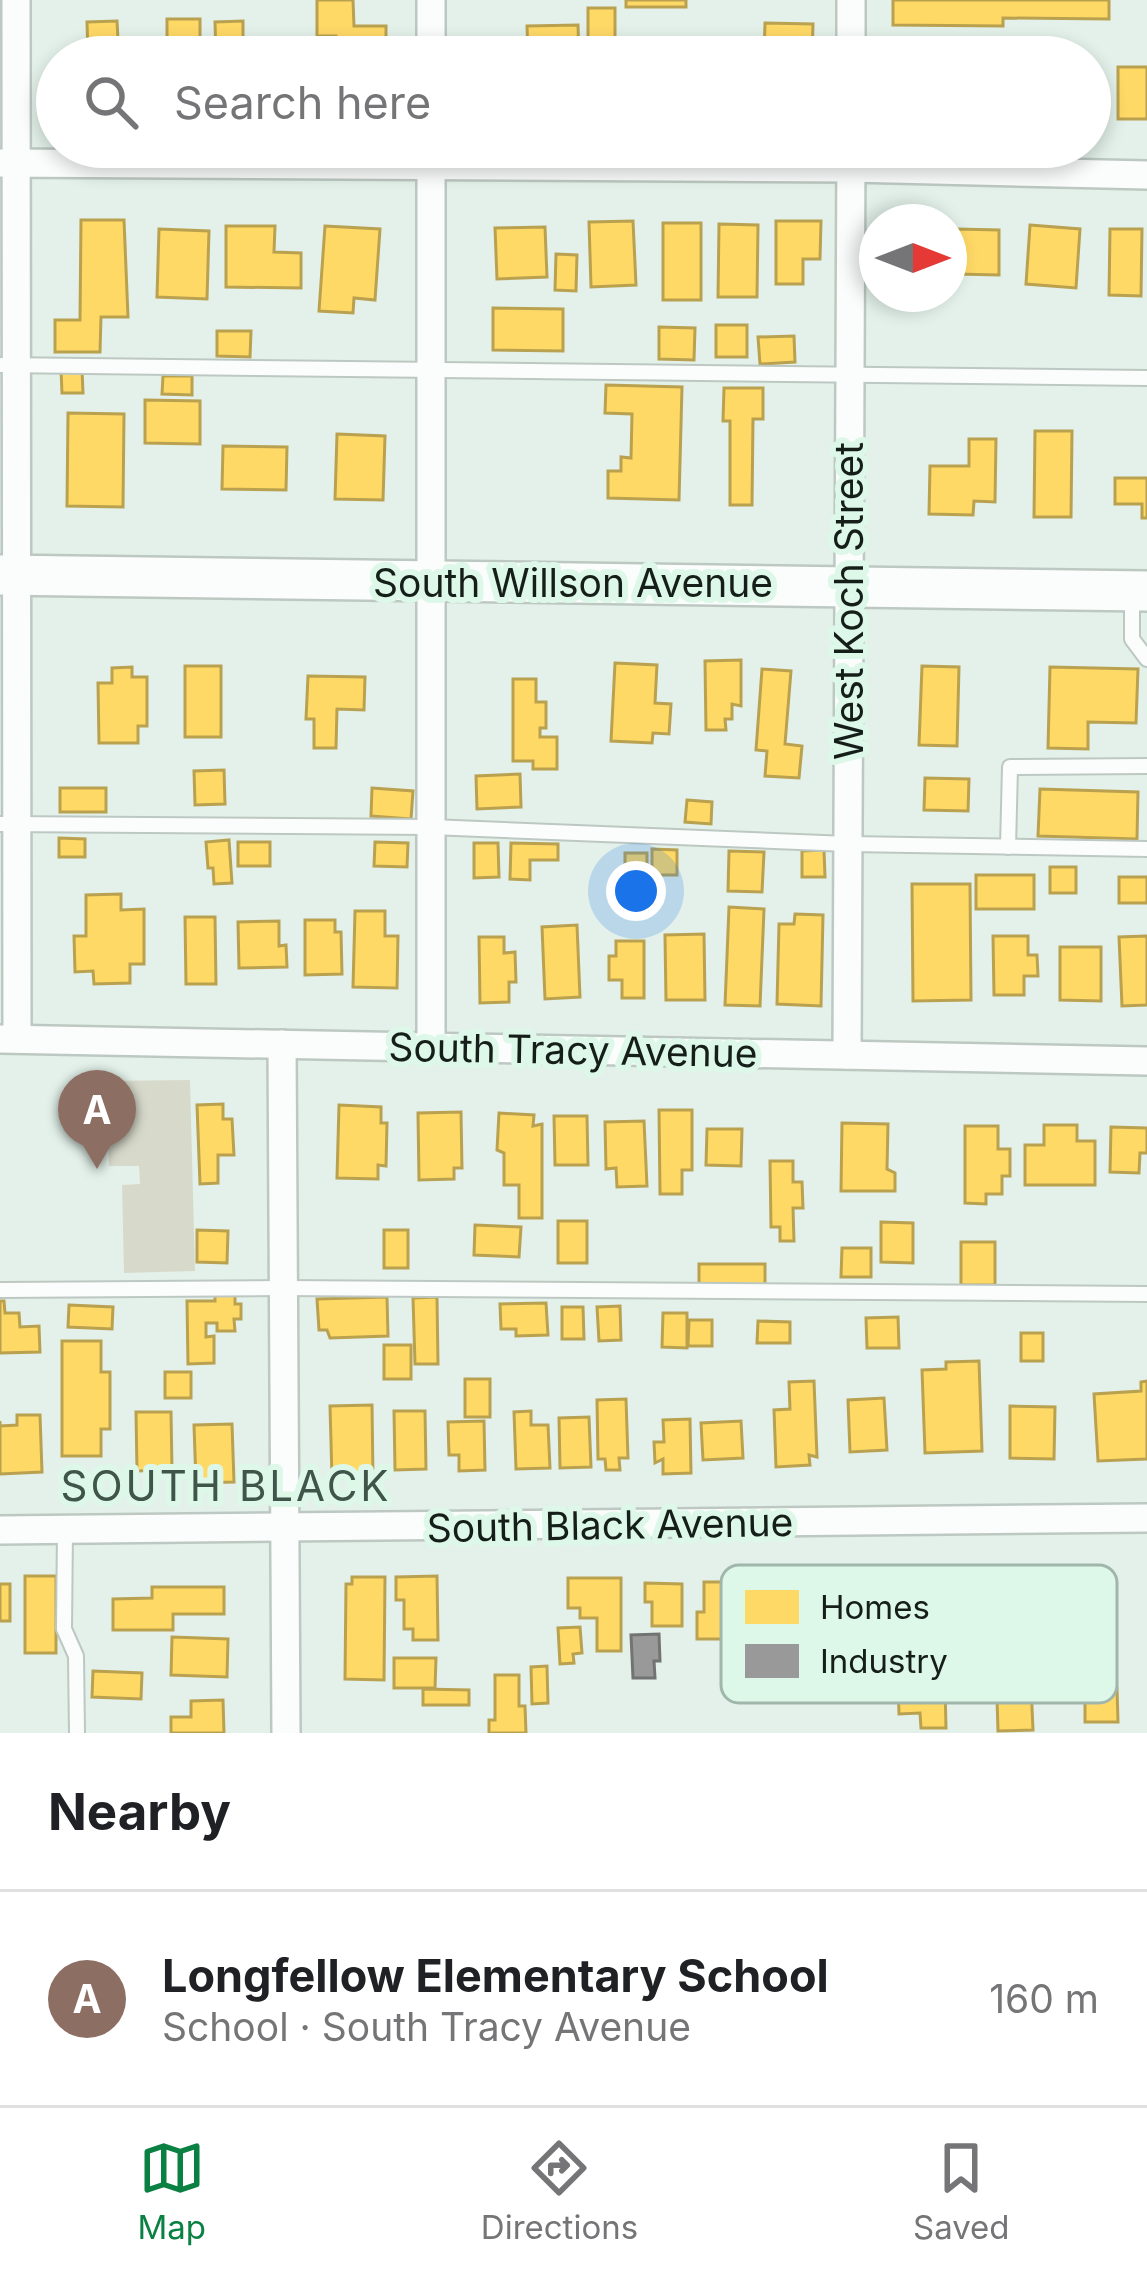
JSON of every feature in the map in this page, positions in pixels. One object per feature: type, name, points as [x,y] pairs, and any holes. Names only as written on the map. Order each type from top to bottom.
[{"type":"main road","name":"South Willson Avenue","points":[[8,575],[1140,591]]},
{"type":"street","points":[[8,1039],[8,163],[16,0]]},
{"type":"street","points":[[431,0],[431,36]]},
{"type":"street","points":[[851,0],[851,36]]},
{"type":"street","points":[[431,168],[431,1048]]},
{"type":"street","name":"West Koch Street","points":[[847,1055],[851,168]]},
{"type":"street","points":[[1015,168],[1147,176]]},
{"type":"street","name":"South Tracy Avenue","points":[[8,1039],[1147,1061]]},
{"type":"street","points":[[282,1044],[286,1733]]},
{"type":"street","name":"South Black Avenue","points":[[0,1531],[1147,1518]]},
{"type":"lane","points":[[8,365],[1147,378]]},
{"type":"lane","points":[[1140,591],[1132,639],[1147,659]]},
{"type":"lane","points":[[1008,847],[1010,767],[1147,766]]},
{"type":"lane","points":[[8,824],[431,827],[848,844],[1147,849]]},
{"type":"lane","points":[[0,1290],[1147,1294]]},
{"type":"lane","points":[[65,1530],[64,1629],[76,1656],[77,1733]]},
{"type":"shaded area","points":[[190,1080],[195,1271],[124,1273],[122,1185],[140,1184],[139,1166],[109,1166],[107,1081]]},
{"type":"building: Homes","points":[[317,0],[353,0],[354,26],[386,26],[386,36],[317,36]]},
{"type":"building: Homes","points":[[626,0],[686,0],[686,7],[626,7]]},
{"type":"building: Homes","points":[[893,0],[1109,0],[1109,19],[1003,18],[1003,26],[893,25]]},
{"type":"building: Homes","points":[[588,8],[615,8],[615,36],[588,36]]},
{"type":"building: Homes","points":[[167,19],[200,19],[200,36],[167,36]]},
{"type":"building: Homes","points":[[117,21],[118,36],[87,36],[87,22]]},
{"type":"building: Homes","points":[[243,21],[243,36],[215,36],[215,22]]},
{"type":"building: Homes","points":[[765,23],[813,24],[813,36],[765,36]]},
{"type":"building: Homes","points":[[578,25],[578,36],[527,36],[527,26]]},
{"type":"building: Homes","points":[[1118,67],[1147,67],[1147,119],[1118,119]]},
{"type":"building: Homes","points":[[81,220],[124,220],[128,317],[101,317],[100,352],[55,352],[55,320],[80,320]]},
{"type":"building: Homes","points":[[633,221],[636,285],[591,287],[589,222]]},
{"type":"building: Homes","points":[[776,221],[821,221],[820,259],[803,259],[803,284],[776,284]]},
{"type":"building: Homes","points":[[663,223],[701,223],[701,300],[663,300]]},
{"type":"building: Homes","points":[[719,224],[758,225],[757,297],[718,297]]},
{"type":"building: Homes","points":[[1030,225],[1080,229],[1076,288],[1026,284]]},
{"type":"building: Homes","points":[[226,226],[275,226],[274,252],[301,253],[301,288],[226,287]]},
{"type":"building: Homes","points":[[325,226],[380,229],[375,300],[354,298],[353,313],[319,311]]},
{"type":"building: Homes","points":[[545,227],[547,277],[497,279],[495,228]]},
{"type":"building: Homes","points":[[159,229],[209,231],[207,299],[157,297]]},
{"type":"building: Homes","points":[[967,229],[999,230],[999,275],[967,274]]},
{"type":"building: Homes","points":[[1110,229],[1142,229],[1141,296],[1109,295]]},
{"type":"building: Homes","points":[[556,254],[577,255],[576,291],[555,290]]},
{"type":"building: Homes","points":[[493,308],[563,309],[563,351],[493,350]]},
{"type":"building: Homes","points":[[716,325],[747,325],[747,357],[716,357]]},
{"type":"building: Homes","points":[[659,327],[695,328],[694,360],[659,359]]},
{"type":"building: Homes","points":[[217,331],[251,331],[250,357],[217,356]]},
{"type":"building: Homes","points":[[794,336],[795,362],[760,364],[758,337]]},
{"type":"building: Homes","points":[[82,369],[83,393],[62,393],[61,370]]},
{"type":"building: Homes","points":[[163,376],[192,376],[192,395],[162,394]]},
{"type":"building: Homes","points":[[606,385],[682,387],[679,500],[608,498],[608,471],[621,471],[621,457],[631,458],[632,414],[605,413]]},
{"type":"building: Homes","points":[[724,388],[763,388],[763,419],[753,419],[752,505],[730,505],[730,421],[723,421]]},
{"type":"building: Homes","points":[[145,400],[200,401],[200,444],[145,443]]},
{"type":"building: Homes","points":[[68,413],[124,414],[123,507],[67,506]]},
{"type":"building: Homes","points":[[1035,431],[1072,431],[1071,517],[1034,517]]},
{"type":"building: Homes","points":[[337,434],[385,436],[383,500],[335,499]]},
{"type":"building: Homes","points":[[969,439],[996,439],[995,502],[974,501],[973,515],[929,514],[930,466],[969,466]]},
{"type":"building: Homes","points":[[223,446],[287,447],[286,490],[222,489]]},
{"type":"building: Homes","points":[[1115,478],[1147,478],[1147,518],[1142,518],[1142,504],[1115,504]]},
{"type":"building: Homes","points":[[741,660],[741,706],[732,704],[726,730],[706,730],[705,661]]},
{"type":"building: Homes","points":[[615,663],[657,665],[655,703],[671,704],[669,734],[653,733],[652,743],[611,741]]},
{"type":"building: Homes","points":[[185,666],[221,666],[221,737],[185,737]]},
{"type":"building: Homes","points":[[922,666],[959,667],[957,746],[919,745]]},
{"type":"building: Homes","points":[[132,667],[132,677],[147,677],[147,726],[138,726],[138,743],[99,743],[98,683],[112,683],[112,668]]},
{"type":"building: Homes","points":[[1050,667],[1138,669],[1136,723],[1088,722],[1088,749],[1048,748]]},
{"type":"building: Homes","points":[[762,669],[791,671],[785,744],[802,746],[799,778],[765,776],[767,751],[756,750]]},
{"type":"building: Homes","points":[[308,676],[365,677],[364,710],[337,709],[336,748],[314,748],[314,719],[306,719]]},
{"type":"building: Homes","points":[[513,679],[536,679],[536,702],[546,702],[546,728],[540,728],[540,737],[557,737],[557,769],[533,769],[533,761],[513,761]]},
{"type":"building: Homes","points":[[224,770],[225,804],[195,805],[194,771]]},
{"type":"building: Homes","points":[[520,774],[521,807],[477,809],[476,776]]},
{"type":"building: Homes","points":[[925,778],[969,779],[968,811],[924,810]]},
{"type":"building: Homes","points":[[60,788],[106,788],[106,812],[60,812]]},
{"type":"building: Homes","points":[[372,788],[413,791],[411,819],[371,816]]},
{"type":"building: Homes","points":[[1040,789],[1138,792],[1137,839],[1038,836]]},
{"type":"building: Homes","points":[[687,800],[712,802],[711,824],[685,822]]},
{"type":"building: Homes","points":[[59,838],[85,839],[85,857],[59,857]]},
{"type":"building: Homes","points":[[229,840],[232,883],[214,884],[206,842]]},
{"type":"building: Homes","points":[[238,842],[270,842],[270,866],[238,866]]},
{"type":"building: Homes","points":[[375,842],[408,843],[407,867],[374,866]]},
{"type":"building: Homes","points":[[474,843],[498,843],[499,877],[474,878]]},
{"type":"building: Homes","points":[[511,843],[558,844],[558,860],[530,860],[530,880],[510,879]]},
{"type":"building: Homes","points":[[652,849],[677,850],[677,875],[652,875]]},
{"type":"building: Homes","points":[[824,850],[825,877],[802,877],[802,851]]},
{"type":"building: Homes","points":[[729,851],[764,852],[762,892],[728,891]]},
{"type":"building: Homes","points":[[625,853],[647,853],[647,888],[625,888]]},
{"type":"building: Homes","points":[[1050,867],[1076,867],[1076,893],[1050,893]]},
{"type":"building: Homes","points":[[976,875],[1034,875],[1034,909],[976,909]]},
{"type":"building: Homes","points":[[1119,877],[1147,877],[1147,903],[1119,903]]},
{"type":"building: Homes","points":[[912,884],[970,884],[971,1000],[913,1001]]},
{"type":"building: Homes","points":[[121,894],[121,910],[144,909],[144,964],[130,964],[130,983],[94,984],[93,971],[75,972],[74,936],[86,936],[86,895]]},
{"type":"building: Homes","points":[[729,907],[764,909],[760,1006],[725,1005]]},
{"type":"building: Homes","points":[[355,911],[385,911],[385,936],[398,936],[397,988],[353,987]]},
{"type":"building: Homes","points":[[795,914],[823,915],[821,1006],[777,1004],[779,924],[794,924]]},
{"type":"building: Homes","points":[[185,917],[215,917],[216,984],[186,984]]},
{"type":"building: Homes","points":[[305,920],[335,920],[335,932],[341,932],[342,974],[305,975]]},
{"type":"building: Homes","points":[[279,921],[279,946],[286,945],[287,967],[239,968],[238,922]]},
{"type":"building: Homes","points":[[577,925],[580,997],[545,999],[542,927]]},
{"type":"building: Homes","points":[[704,934],[705,1000],[666,1000],[665,935]]},
{"type":"building: Homes","points":[[993,936],[1028,936],[1028,955],[1037,955],[1038,976],[1024,976],[1024,995],[994,995]]},
{"type":"building: Homes","points":[[1147,936],[1147,1005],[1122,1006],[1119,937]]},
{"type":"building: Homes","points":[[479,937],[504,937],[504,953],[515,952],[516,982],[509,982],[509,1002],[480,1003]]},
{"type":"building: Homes","points":[[616,941],[644,941],[644,998],[622,998],[622,980],[609,980],[609,956],[616,956]]},
{"type":"building: Homes","points":[[1060,947],[1101,947],[1101,1001],[1060,1000]]},
{"type":"building: Homes","points":[[223,1104],[223,1119],[232,1119],[234,1155],[218,1155],[218,1183],[200,1184],[197,1105]]},
{"type":"building: Homes","points":[[339,1105],[381,1107],[381,1123],[387,1123],[386,1166],[378,1165],[378,1179],[337,1178]]},
{"type":"building: Homes","points":[[659,1110],[692,1110],[692,1170],[682,1170],[682,1194],[660,1194]]},
{"type":"building: Homes","points":[[461,1112],[462,1168],[454,1168],[454,1179],[419,1180],[418,1113]]},
{"type":"building: Homes","points":[[499,1113],[534,1115],[533,1126],[542,1124],[542,1218],[519,1218],[519,1185],[504,1185],[504,1153],[497,1150]]},
{"type":"building: Homes","points":[[554,1116],[587,1116],[588,1165],[555,1165]]},
{"type":"building: Homes","points":[[644,1121],[647,1186],[617,1187],[616,1168],[606,1169],[605,1122]]},
{"type":"building: Homes","points":[[842,1123],[888,1124],[887,1169],[895,1173],[895,1191],[841,1191]]},
{"type":"building: Homes","points":[[1044,1125],[1077,1125],[1077,1141],[1095,1141],[1095,1185],[1025,1185],[1025,1145],[1044,1145]]},
{"type":"building: Homes","points":[[965,1126],[998,1126],[998,1149],[1010,1149],[1010,1176],[1002,1176],[1002,1194],[986,1194],[986,1204],[965,1203]]},
{"type":"building: Homes","points":[[1111,1127],[1147,1128],[1147,1153],[1140,1153],[1139,1173],[1110,1172]]},
{"type":"building: Homes","points":[[707,1129],[742,1129],[741,1166],[706,1165]]},
{"type":"building: Homes","points":[[770,1161],[793,1161],[793,1182],[802,1182],[803,1208],[793,1208],[794,1241],[780,1241],[780,1227],[771,1227]]},
{"type":"building: Homes","points":[[558,1221],[587,1221],[587,1263],[558,1263]]},
{"type":"building: Homes","points":[[881,1222],[913,1223],[913,1263],[881,1262]]},
{"type":"building: Homes","points":[[475,1225],[521,1227],[519,1257],[474,1255]]},
{"type":"building: Homes","points":[[197,1230],[228,1231],[227,1263],[197,1262]]},
{"type":"building: Homes","points":[[384,1230],[408,1230],[408,1268],[384,1268]]},
{"type":"building: Homes","points":[[961,1242],[995,1242],[995,1285],[961,1285]]},
{"type":"building: Homes","points":[[842,1248],[871,1248],[871,1277],[841,1277]]},
{"type":"building: Homes","points":[[699,1264],[765,1264],[765,1285],[699,1285]]},
{"type":"building: Homes","points":[[215,1294],[235,1294],[241,1319],[234,1319],[235,1331],[217,1331],[217,1323],[206,1323],[206,1337],[214,1336],[214,1363],[188,1364],[187,1301],[215,1301]]},
{"type":"building: Homes","points":[[387,1297],[388,1336],[330,1338],[327,1330],[319,1330],[317,1299]]},
{"type":"building: Homes","points":[[437,1297],[438,1364],[415,1364],[413,1298]]},
{"type":"building: Homes","points":[[0,1301],[4,1301],[5,1313],[19,1313],[20,1327],[39,1326],[40,1352],[0,1353]]},
{"type":"building: Homes","points":[[546,1303],[548,1335],[516,1336],[516,1329],[501,1329],[500,1304]]},
{"type":"building: Homes","points":[[69,1305],[113,1307],[112,1329],[68,1327]]},
{"type":"building: Homes","points":[[620,1306],[621,1340],[599,1341],[597,1307]]},
{"type":"building: Homes","points":[[562,1307],[583,1307],[584,1339],[562,1339]]},
{"type":"building: Homes","points":[[663,1313],[687,1313],[687,1348],[662,1347]]},
{"type":"building: Homes","points":[[898,1317],[899,1348],[867,1348],[866,1318]]},
{"type":"building: Homes","points":[[689,1320],[712,1320],[712,1346],[688,1346]]},
{"type":"building: Homes","points":[[758,1321],[790,1322],[790,1343],[757,1343]]},
{"type":"building: Homes","points":[[1021,1333],[1043,1333],[1043,1361],[1021,1361]]},
{"type":"building: Homes","points":[[62,1341],[101,1341],[101,1372],[110,1372],[110,1429],[101,1429],[101,1456],[62,1456]]},
{"type":"building: Homes","points":[[384,1345],[411,1345],[411,1379],[384,1379]]},
{"type":"building: Homes","points":[[979,1361],[982,1451],[925,1453],[922,1370],[946,1369],[946,1362]]},
{"type":"building: Homes","points":[[165,1372],[191,1372],[191,1398],[165,1398]]},
{"type":"building: Homes","points":[[465,1379],[490,1379],[490,1417],[465,1417]]},
{"type":"building: Homes","points":[[814,1381],[817,1457],[809,1455],[810,1465],[776,1467],[774,1410],[790,1409],[789,1382]]},
{"type":"building: Homes","points":[[1147,1381],[1147,1459],[1098,1461],[1094,1394],[1141,1391],[1141,1382]]},
{"type":"building: Homes","points":[[884,1398],[887,1450],[850,1452],[848,1400]]},
{"type":"building: Homes","points":[[626,1399],[628,1458],[619,1458],[620,1470],[606,1470],[605,1459],[598,1459],[597,1400]]},
{"type":"building: Homes","points":[[372,1405],[373,1477],[332,1478],[330,1406]]},
{"type":"building: Homes","points":[[1010,1406],[1055,1407],[1054,1459],[1010,1458]]},
{"type":"building: Homes","points":[[394,1411],[425,1411],[426,1469],[395,1470]]},
{"type":"building: Homes","points":[[531,1411],[531,1425],[548,1425],[550,1468],[516,1469],[514,1412]]},
{"type":"building: Homes","points":[[136,1412],[171,1412],[172,1470],[137,1471]]},
{"type":"building: Homes","points":[[17,1415],[40,1415],[42,1472],[0,1474],[0,1426],[17,1425]]},
{"type":"building: Homes","points":[[589,1417],[591,1467],[560,1468],[559,1418]]},
{"type":"building: Homes","points":[[690,1419],[691,1473],[663,1474],[663,1459],[655,1463],[654,1442],[664,1442],[663,1420]]},
{"type":"building: Homes","points":[[484,1421],[485,1470],[459,1471],[459,1455],[449,1455],[448,1422]]},
{"type":"building: Homes","points":[[741,1421],[743,1458],[703,1460],[701,1423]]},
{"type":"building: Homes","points":[[232,1424],[234,1482],[196,1483],[194,1425]]},
{"type":"building: Homes","points":[[25,1576],[56,1576],[56,1653],[25,1653]]},
{"type":"building: Homes","points":[[437,1576],[438,1640],[413,1640],[413,1629],[404,1629],[404,1600],[396,1600],[396,1577]]},
{"type":"building: Homes","points":[[352,1577],[385,1577],[384,1680],[345,1679],[346,1584],[352,1584]]},
{"type":"building: Homes","points":[[568,1578],[621,1578],[621,1651],[597,1651],[597,1618],[580,1618],[580,1608],[568,1608]]},
{"type":"building: Homes","points":[[704,1582],[721,1582],[721,1639],[697,1639],[697,1612],[704,1612]]},
{"type":"building: Homes","points":[[645,1583],[682,1584],[682,1626],[652,1626],[652,1602],[645,1602]]},
{"type":"building: Homes","points":[[0,1584],[10,1584],[10,1621],[0,1621]]},
{"type":"building: Homes","points":[[152,1587],[224,1587],[224,1614],[173,1614],[173,1630],[113,1630],[113,1599],[152,1598]]},
{"type":"building: Homes","points":[[580,1627],[582,1653],[573,1654],[574,1663],[560,1664],[558,1628]]},
{"type":"building: Homes","points":[[172,1637],[228,1639],[227,1677],[171,1675]]},
{"type":"building: Homes","points":[[394,1658],[436,1658],[435,1688],[394,1688]]},
{"type":"building: Homes","points":[[547,1666],[548,1703],[532,1704],[531,1667]]},
{"type":"building: Homes","points":[[93,1671],[142,1673],[141,1699],[92,1697]]},
{"type":"building: Homes","points":[[495,1675],[519,1675],[519,1706],[525,1706],[526,1733],[489,1733],[489,1720],[495,1720]]},
{"type":"building: Homes","points":[[1117,1688],[1118,1722],[1085,1722],[1085,1703],[1117,1703]]},
{"type":"building: Homes","points":[[423,1689],[469,1690],[469,1705],[423,1705]]},
{"type":"building: Homes","points":[[223,1700],[224,1733],[171,1733],[171,1717],[191,1717],[191,1701]]},
{"type":"building: Homes","points":[[899,1703],[945,1703],[946,1728],[921,1728],[920,1713],[899,1714]]},
{"type":"building: Homes","points":[[997,1703],[1032,1703],[1033,1730],[998,1731]]},
{"type":"building: Industry","points":[[659,1634],[655,1678],[633,1678],[631,1635]]},
{"type":"place","name":"Longfellow Elementary School","points":[[97,1169]]},
{"type":"district","name":"SOUTH BLACK","points":[[226,1486]]}]
